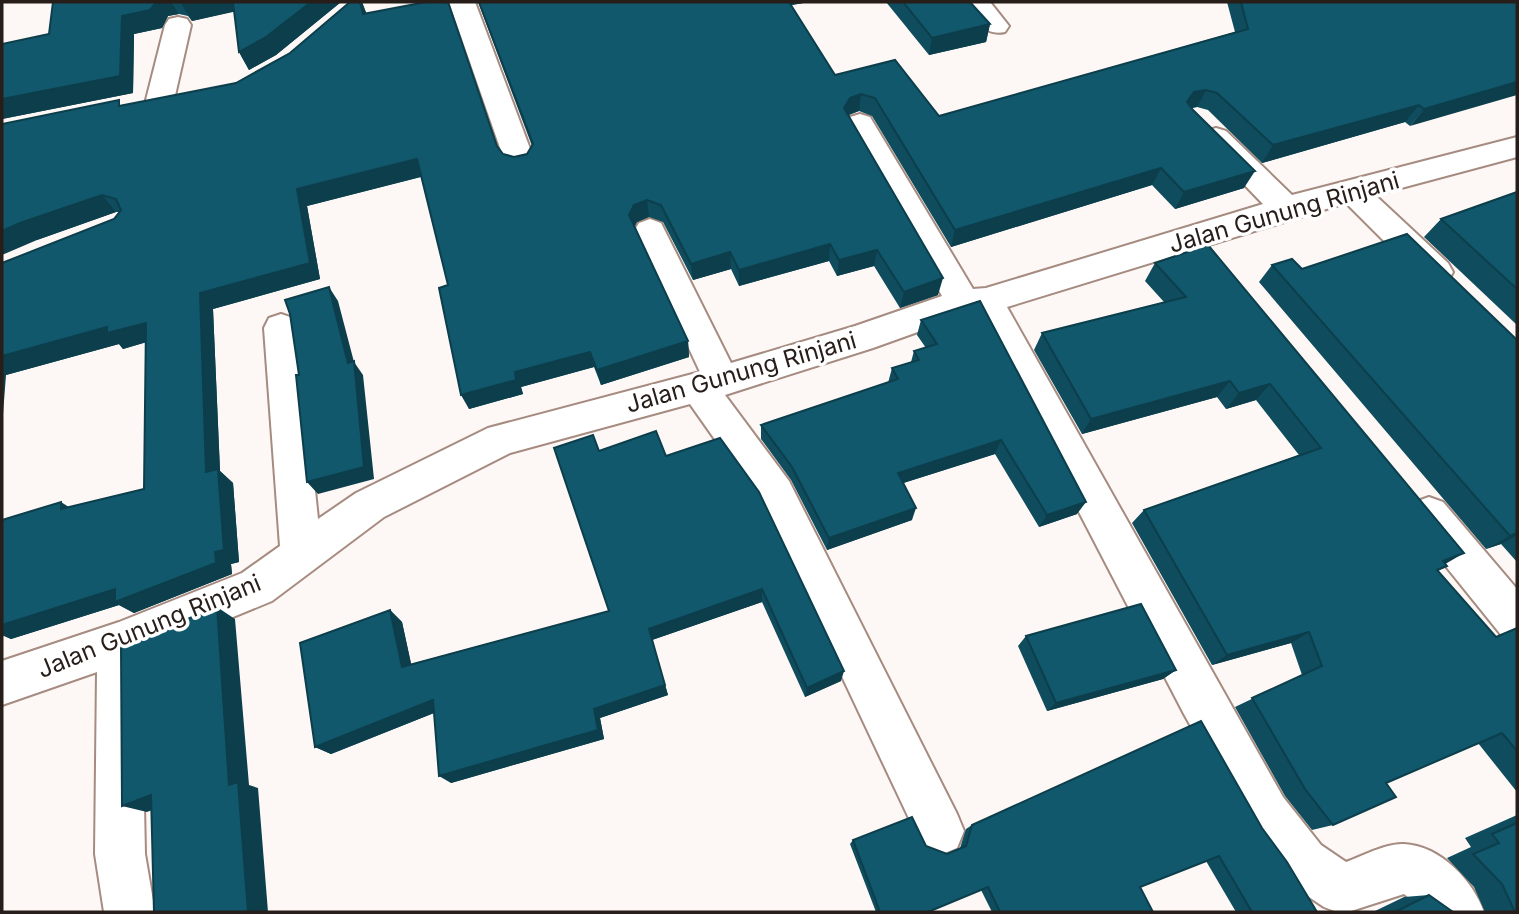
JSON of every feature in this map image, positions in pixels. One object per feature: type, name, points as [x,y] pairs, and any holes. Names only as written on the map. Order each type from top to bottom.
[{"type":"street","points":[[462,2],[520,162]]},
{"type":"street","points":[[977,2],[996,26]]},
{"type":"street","points":[[159,101],[177,25]]},
{"type":"street","points":[[1196,119],[1286,208]]},
{"type":"street","points":[[860,124],[974,302],[1266,814],[1303,863],[1342,889],[1403,869],[1424,876],[1448,897],[1459,912]]},
{"type":"street","name":"Jalan Gunung Rinjani","points":[[2,683],[119,643],[257,587],[370,505],[501,439],[709,383],[1286,208],[1517,147]]},
{"type":"street","points":[[1352,191],[1459,294]]},
{"type":"street","points":[[650,231],[709,383],[775,494],[940,831]]},
{"type":"street","points":[[1197,236],[1224,268]]},
{"type":"street","points":[[281,328],[301,556]]},
{"type":"street","points":[[1411,493],[1517,621]]},
{"type":"street","points":[[119,643],[120,854],[129,912]]},
{"type":"building","points":[[53,2],[156,2],[150,10],[122,16],[120,76],[2,99],[2,44],[49,34]]},
{"type":"building","points":[[233,2],[311,2],[266,37],[239,52]]},
{"type":"building","points":[[350,2],[360,2],[363,14],[426,2],[448,2],[497,146],[503,154],[514,157],[527,154],[533,144],[479,2],[789,2],[835,75],[895,60],[939,116],[1248,29],[1241,2],[1517,2],[1517,82],[1424,109],[1419,105],[1273,145],[1217,93],[1206,90],[1194,92],[1187,102],[1193,110],[1255,171],[1184,192],[1161,168],[955,230],[875,98],[861,94],[850,98],[844,108],[943,278],[904,292],[877,250],[839,260],[830,244],[739,270],[730,252],[691,264],[661,205],[647,200],[634,205],[629,215],[688,341],[597,370],[590,352],[515,372],[516,380],[461,395],[439,288],[448,285],[417,159],[297,189],[310,263],[200,293],[206,472],[218,469],[224,550],[215,552],[216,563],[115,602],[115,589],[2,625],[2,520],[61,502],[61,509],[144,489],[146,323],[107,333],[107,327],[2,356],[2,263],[114,219],[121,210],[116,199],[102,195],[2,231],[2,124],[119,100],[119,106],[236,83],[290,53]]},
{"type":"building","points":[[903,2],[970,2],[990,24],[932,38]]},
{"type":"building","points":[[1517,192],[1517,289],[1441,219]]},
{"type":"building","points":[[1407,234],[1517,340],[1517,533],[1510,536],[1272,265],[1292,259],[1302,269]]},
{"type":"building","points":[[1208,245],[1464,553],[1443,561],[1447,566],[1437,570],[1496,637],[1517,628],[1517,751],[1502,733],[1386,783],[1396,797],[1333,825],[1305,789],[1252,698],[1322,666],[1309,632],[1227,655],[1144,510],[1321,448],[1270,384],[1239,393],[1230,381],[1091,419],[1042,333],[1186,297],[1155,263]]},
{"type":"building","points":[[329,287],[348,363],[354,361],[364,467],[307,482],[296,375],[299,375],[290,314],[285,300]]},
{"type":"building","points":[[980,301],[1086,502],[1047,515],[1001,440],[898,473],[916,508],[829,538],[792,467],[761,425],[898,379],[892,368],[919,360],[914,351],[937,344],[921,320]]},
{"type":"building","points":[[656,431],[666,456],[720,438],[759,492],[844,671],[807,688],[762,589],[649,629],[665,685],[594,709],[598,730],[439,776],[433,700],[315,747],[300,643],[390,610],[402,667],[609,611],[554,448],[593,435],[599,451]]},
{"type":"building","points":[[1141,604],[1176,670],[1056,703],[1026,636]]},
{"type":"building","points":[[217,607],[229,785],[238,782],[248,912],[154,912],[151,795],[122,806],[121,646]]},
{"type":"building","points":[[1201,721],[1262,828],[1287,862],[1317,912],[1252,912],[1219,856],[1140,887],[1153,912],[1000,912],[988,887],[928,912],[880,912],[853,840],[912,817],[926,846],[947,854],[966,846],[972,825]]},
{"type":"building","points":[[1517,823],[1515,912],[1502,884],[1473,854],[1499,843],[1492,834]]},
{"type":"building","points":[[1429,895],[1453,912],[1395,912]]}]
